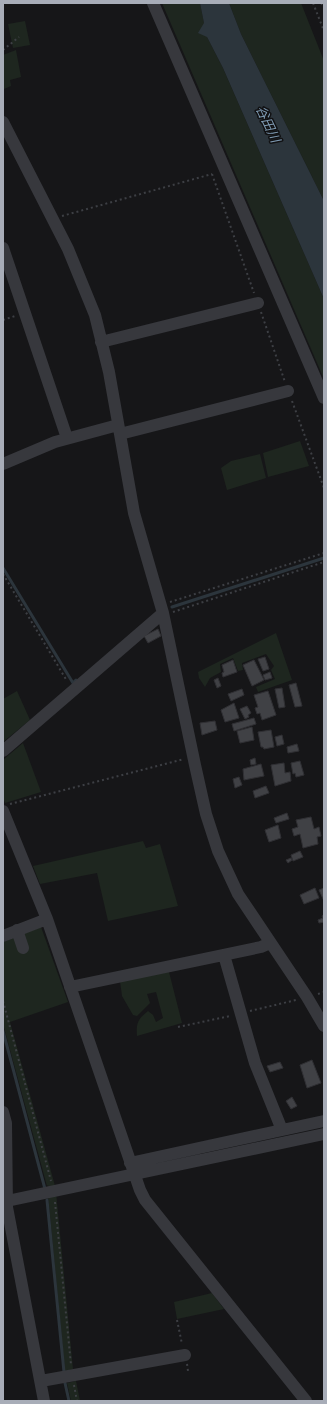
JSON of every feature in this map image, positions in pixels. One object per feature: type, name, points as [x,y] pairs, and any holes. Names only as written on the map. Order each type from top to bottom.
[{"type":"street","points":[[153,3],[324,398]]},
{"type":"street","points":[[5,130],[68,249],[95,315],[109,372],[134,513],[167,610],[206,814],[218,851],[238,894],[307,997],[324,1026]]},
{"type":"street","points":[[3,248],[67,438]]},
{"type":"street","points":[[101,342],[258,303]]},
{"type":"street","points":[[3,464],[67,438],[119,429],[288,391]]},
{"type":"street","points":[[3,751],[167,610]]},
{"type":"street","points":[[3,811],[47,919],[132,1169],[145,1200],[306,1401]]},
{"type":"street","points":[[3,936],[47,919]]},
{"type":"street","points":[[17,930],[23,948]]},
{"type":"street","points":[[70,987],[261,947],[270,943]]},
{"type":"street","points":[[224,955],[255,1063],[282,1130]]},
{"type":"street","points":[[3,1112],[6,1123],[6,1205],[41,1381],[41,1400]]},
{"type":"street","points":[[6,1205],[132,1169],[282,1130],[324,1121]]},
{"type":"street","points":[[132,1169],[324,1134]]},
{"type":"street","points":[[41,1381],[185,1355]]},
{"type":"path","points":[[313,3],[324,31]]},
{"type":"path","points":[[320,3],[324,7]]},
{"type":"path","points":[[3,50],[19,37]]},
{"type":"path","points":[[214,170],[212,174],[288,391],[324,488]]},
{"type":"path","points":[[58,217],[212,174]]},
{"type":"path","points":[[167,610],[324,553]]},
{"type":"path","points":[[167,610],[324,562]]},
{"type":"path","points":[[3,574],[73,690]]},
{"type":"path","points":[[3,806],[194,757]]},
{"type":"path","points":[[3,1001],[52,1186]]},
{"type":"path","points":[[54,1198],[71,1368]]},
{"type":"path","points":[[73,1381],[77,1401]]},
{"type":"shaded area","points":[[162,3],[200,3],[207,37],[223,68],[324,299],[324,379]]},
{"type":"shaded area","points":[[229,3],[301,3],[324,61],[324,201],[241,34]]},
{"type":"shaded area","points":[[25,21],[30,45],[13,48],[8,24]]},
{"type":"shaded area","points":[[16,50],[21,77],[10,80],[11,86],[4,89],[3,55]]},
{"type":"shaded area","points":[[300,441],[309,466],[268,477],[263,453]]},
{"type":"shaded area","points":[[260,454],[266,478],[227,490],[221,468],[231,461]]},
{"type":"shaded area","points":[[276,633],[292,680],[258,692],[256,687],[275,679],[271,670],[274,666],[266,654],[242,663],[243,670],[238,671],[233,658],[220,664],[221,672],[210,678],[205,687],[199,678],[198,672]]},
{"type":"shaded area","points":[[17,691],[30,720],[3,742],[3,699]]},
{"type":"shaded area","points":[[23,743],[41,792],[5,803],[3,798],[3,760]]},
{"type":"shaded area","points":[[143,841],[146,848],[160,844],[178,906],[108,921],[97,873],[40,884],[33,866]]},
{"type":"shaded area","points":[[41,927],[68,1002],[10,1022],[55,1186],[49,1188],[48,1185],[47,1186],[3,1024],[3,942]]},
{"type":"shaded area","points":[[169,972],[182,1023],[137,1036],[138,1022],[148,1011],[153,1015],[156,1022],[163,1018],[156,992],[147,994],[150,1003],[137,1016],[133,1015],[122,996],[120,981]]},
{"type":"shaded area","points":[[56,1192],[73,1369],[65,1371],[48,1195]]},
{"type":"shaded area","points":[[212,1293],[224,1309],[177,1319],[174,1302]]},
{"type":"shaded area","points":[[76,1381],[80,1401],[71,1401],[67,1383]]},
{"type":"water","name":"谷田川","points":[[200,3],[229,3],[241,34],[324,201],[324,299],[223,68],[207,37],[198,33],[204,23]]},
{"type":"building","points":[[158,629],[161,636],[148,643],[144,636]]},
{"type":"building","points":[[265,657],[269,669],[263,671],[258,659]]},
{"type":"building","points":[[233,660],[237,672],[223,677],[222,673],[224,672],[222,665]]},
{"type":"building","points":[[254,660],[264,680],[252,686],[243,665]]},
{"type":"building","points":[[270,672],[272,678],[265,680],[263,675]]},
{"type":"building","points":[[218,678],[221,686],[217,688],[214,680]]},
{"type":"building","points":[[296,683],[302,706],[295,707],[289,685]]},
{"type":"building","points":[[282,688],[285,707],[279,708],[275,689]]},
{"type":"building","points":[[242,689],[244,695],[231,701],[228,694]]},
{"type":"building","points":[[268,691],[276,715],[262,720],[260,713],[257,714],[255,708],[258,707],[254,695]]},
{"type":"building","points":[[234,703],[239,718],[225,722],[221,710]]},
{"type":"building","points":[[247,706],[251,713],[248,715],[249,717],[245,719],[240,709]]},
{"type":"building","points":[[254,718],[256,724],[234,731],[232,724]]},
{"type":"building","points":[[215,721],[217,730],[202,735],[200,723]]},
{"type":"building","points":[[252,727],[254,740],[240,743],[237,731]]},
{"type":"building","points":[[271,730],[274,747],[264,749],[261,747],[258,732]]},
{"type":"building","points":[[282,735],[284,744],[277,746],[275,737]]},
{"type":"building","points":[[297,744],[299,751],[288,753],[287,747]]},
{"type":"building","points":[[255,758],[256,764],[251,765],[250,760]]},
{"type":"building","points":[[300,761],[304,775],[296,777],[295,773],[293,774],[291,763]]},
{"type":"building","points":[[284,763],[285,773],[290,772],[291,781],[275,786],[271,765]]},
{"type":"building","points":[[261,764],[264,776],[244,780],[243,769]]},
{"type":"building","points":[[239,777],[242,785],[235,788],[233,779]]},
{"type":"building","points":[[266,786],[269,793],[255,798],[253,791]]},
{"type":"building","points":[[287,813],[289,819],[276,823],[274,818]]},
{"type":"building","points":[[311,817],[314,829],[319,827],[321,836],[317,837],[318,844],[303,848],[300,834],[294,836],[292,829],[298,827],[296,820]]},
{"type":"building","points":[[278,825],[281,838],[269,842],[265,830]]},
{"type":"building","points":[[300,851],[303,857],[293,861],[291,855]]},
{"type":"building","points":[[291,858],[292,860],[288,863],[286,860]]},
{"type":"building","points":[[315,888],[319,898],[304,904],[300,895]]},
{"type":"building","points":[[324,888],[324,901],[319,890]]},
{"type":"building","points":[[324,915],[324,922],[319,923],[318,920],[323,918],[322,916]]},
{"type":"building","points":[[312,1060],[321,1083],[307,1088],[300,1065]]},
{"type":"building","points":[[280,1062],[283,1068],[270,1072],[267,1066]]},
{"type":"building","points":[[292,1097],[297,1106],[291,1109],[286,1101]]},
{"type":"waterway","points":[[172,607],[324,558]]},
{"type":"waterway","points":[[3,568],[73,683],[76,680]]},
{"type":"waterway","points":[[3,1031],[45,1189]]},
{"type":"waterway","points":[[47,1200],[64,1372]]},
{"type":"waterway","points":[[65,1383],[69,1401]]}]
